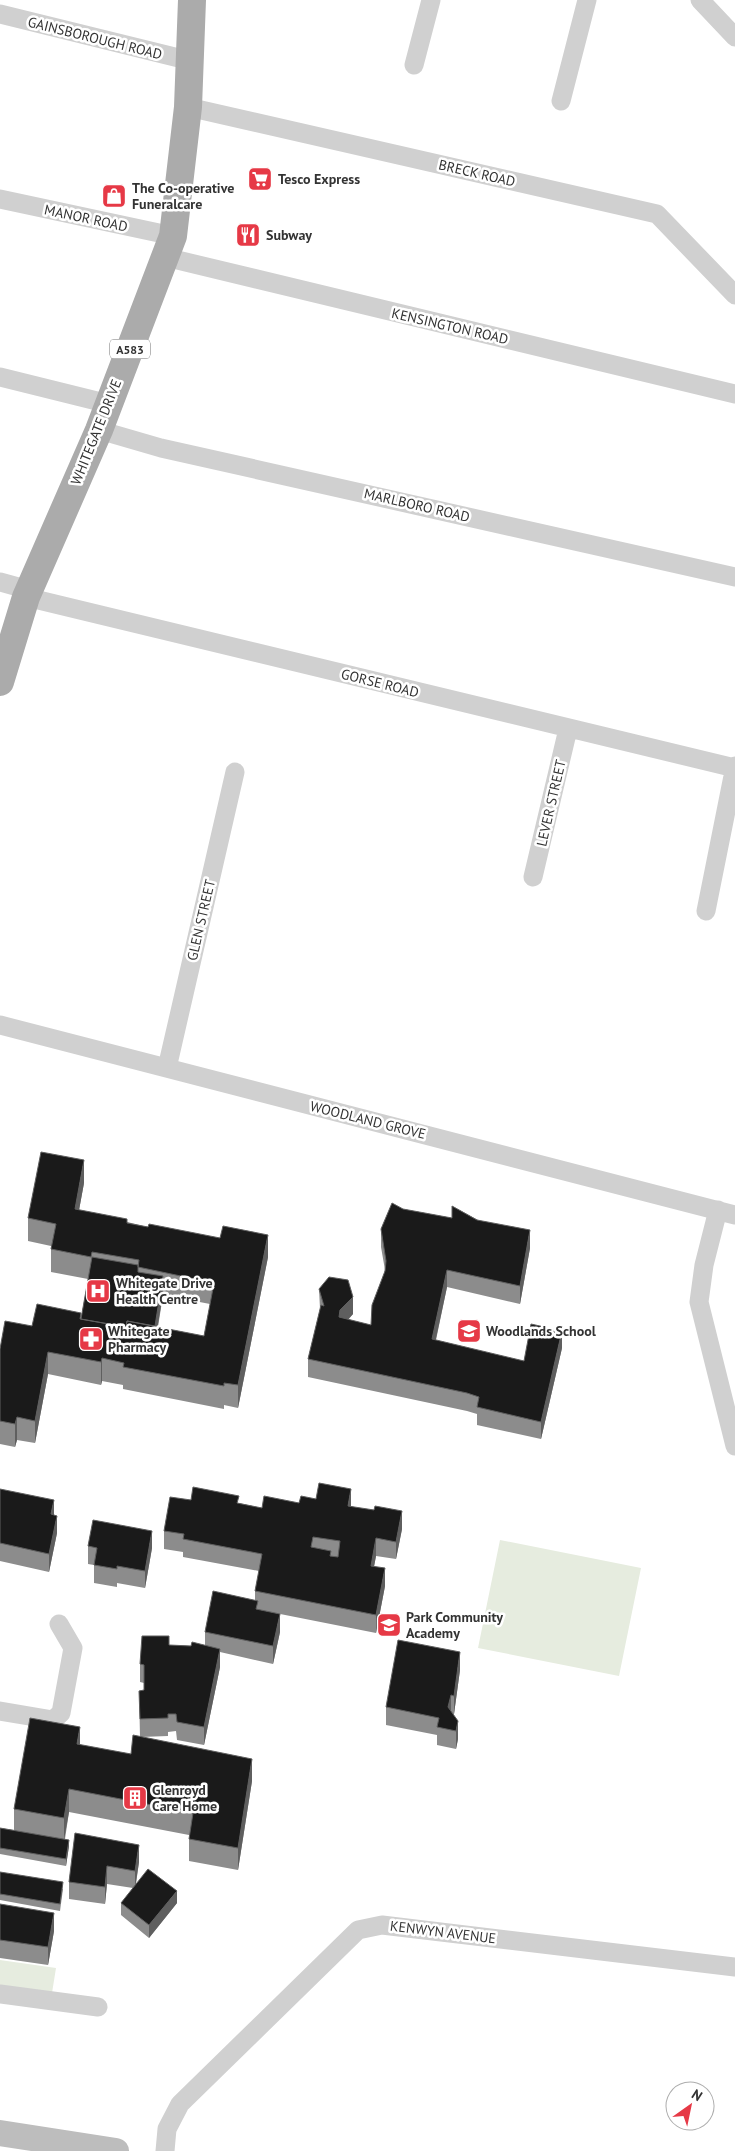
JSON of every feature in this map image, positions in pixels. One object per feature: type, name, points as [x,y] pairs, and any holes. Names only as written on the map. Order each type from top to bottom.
[{"type":"main road","name":"WHITEGATE DRIVE","points":[[0,682],[28,594],[99,430],[169,246],[188,107],[192,0]]},
{"type":"street","points":[[414,65],[430,0]]},
{"type":"street","points":[[561,101],[587,0]]},
{"type":"street","points":[[700,0],[735,37]]},
{"type":"street","name":"GAINSBOROUGH ROAD","points":[[0,14],[190,62]]},
{"type":"street","name":"BRECK ROAD","points":[[188,107],[657,214],[735,295]]},
{"type":"street","name":"MANOR ROAD","points":[[0,199],[169,246]]},
{"type":"street","name":"KENSINGTON ROAD","points":[[169,246],[735,394]]},
{"type":"street","points":[[0,377],[109,404]]},
{"type":"street","name":"MARLBORO ROAD","points":[[99,430],[161,448],[735,577]]},
{"type":"street","name":"GORSE ROAD","points":[[0,582],[28,594],[568,729],[735,767]]},
{"type":"street","name":"LEVER STREET","points":[[533,877],[568,729]]},
{"type":"street","points":[[706,912],[735,767]]},
{"type":"street","name":"GLEN STREET","points":[[167,1068],[235,772]]},
{"type":"street","name":"WOODLAND GROVE","points":[[0,1025],[727,1212]]},
{"type":"street","points":[[727,1212],[704,1265],[699,1302],[727,1379],[735,1446]]},
{"type":"street","points":[[0,1711],[53,1720],[61,1713],[73,1648],[59,1624]]},
{"type":"street","name":"KENWYN AVENUE","points":[[165,2151],[168,2129],[180,2104],[358,1930],[382,1925],[735,1967]]},
{"type":"street","points":[[0,1994],[98,2007]]},
{"type":"street","points":[[0,2133],[116,2151]]},
{"type":"shaded area","points":[[500,1540],[641,1568],[619,1676],[478,1648]]},
{"type":"shaded area","points":[[0,1960],[56,1968],[52,1993],[0,1985]]},
{"type":"building","points":[[41,1152],[84,1160],[75,1209],[127,1219],[127,1223],[148,1227],[149,1224],[220,1238],[223,1226],[268,1235],[238,1385],[224,1383],[224,1386],[123,1367],[124,1363],[102,1358],[101,1362],[48,1352],[35,1421],[17,1417],[15,1424],[0,1421],[0,1349],[5,1321],[32,1326],[37,1304],[81,1313],[80,1319],[126,1327],[127,1321],[204,1336],[214,1283],[138,1267],[139,1260],[92,1252],[91,1257],[51,1249],[56,1224],[28,1218]]},
{"type":"building","points":[[392,1203],[403,1209],[452,1218],[452,1206],[477,1220],[530,1230],[520,1286],[447,1270],[432,1339],[524,1361],[531,1324],[562,1331],[541,1422],[477,1407],[479,1397],[467,1393],[308,1359],[321,1305],[324,1306],[319,1289],[329,1277],[348,1280],[353,1297],[340,1310],[339,1317],[371,1325],[372,1305],[385,1271],[386,1261],[381,1229]]},
{"type":"building","points":[[92,1257],[138,1265],[138,1272],[163,1276],[155,1326],[127,1321],[126,1327],[81,1319]]},
{"type":"building","points":[[319,1483],[351,1489],[348,1506],[374,1510],[375,1506],[402,1511],[396,1542],[376,1538],[371,1566],[385,1568],[376,1615],[255,1591],[262,1554],[183,1539],[184,1534],[164,1531],[170,1497],[191,1500],[193,1487],[239,1496],[237,1503],[262,1508],[264,1496],[299,1503],[301,1496],[316,1499]],"holes":[[[313,1537],[340,1541],[338,1557],[330,1556],[331,1551],[311,1547]]]},
{"type":"building","points":[[0,1489],[54,1500],[51,1514],[57,1516],[49,1554],[0,1543]]},
{"type":"building","points":[[93,1520],[152,1531],[145,1571],[117,1566],[117,1569],[94,1565],[97,1548],[88,1546]]},
{"type":"building","points":[[213,1591],[258,1601],[256,1609],[280,1614],[273,1646],[205,1632]]},
{"type":"building","points":[[142,1636],[169,1636],[169,1645],[191,1646],[192,1642],[220,1649],[204,1727],[177,1722],[176,1714],[168,1714],[168,1718],[140,1719],[139,1691],[144,1690],[144,1665],[140,1664]]},
{"type":"building","points":[[398,1640],[460,1652],[454,1696],[451,1695],[448,1707],[458,1721],[456,1731],[437,1727],[439,1718],[386,1707]]},
{"type":"building","name":"Glenroyd Care Home","points":[[30,1718],[80,1727],[77,1744],[131,1754],[133,1735],[252,1759],[238,1848],[189,1839],[193,1813],[69,1789],[64,1818],[14,1809]]},
{"type":"building","points":[[0,1828],[69,1840],[66,1859],[0,1848]]},
{"type":"building","points":[[75,1833],[139,1845],[135,1871],[107,1866],[105,1887],[69,1882]]},
{"type":"building","points":[[148,1869],[177,1891],[149,1925],[121,1903]]},
{"type":"building","points":[[0,1872],[63,1882],[60,1904],[0,1894]]},
{"type":"building","points":[[0,1904],[54,1913],[48,1947],[0,1940]]},
{"type":"place","name":"Tesco Express","points":[[260,179]]},
{"type":"place","name":"The Co-operative Funeralcare","points":[[114,196]]},
{"type":"place","name":"Subway","points":[[248,235]]},
{"type":"place","name":"Whitegate Drive Health Centre","points":[[98,1291]]},
{"type":"place","name":"Woodlands School","points":[[469,1331]]},
{"type":"place","name":"Whitegate Pharmacy","points":[[91,1339]]},
{"type":"place","name":"Park Community Academy","points":[[389,1625]]},
{"type":"place","name":"Glenroyd Care Home","points":[[135,1798]]}]
